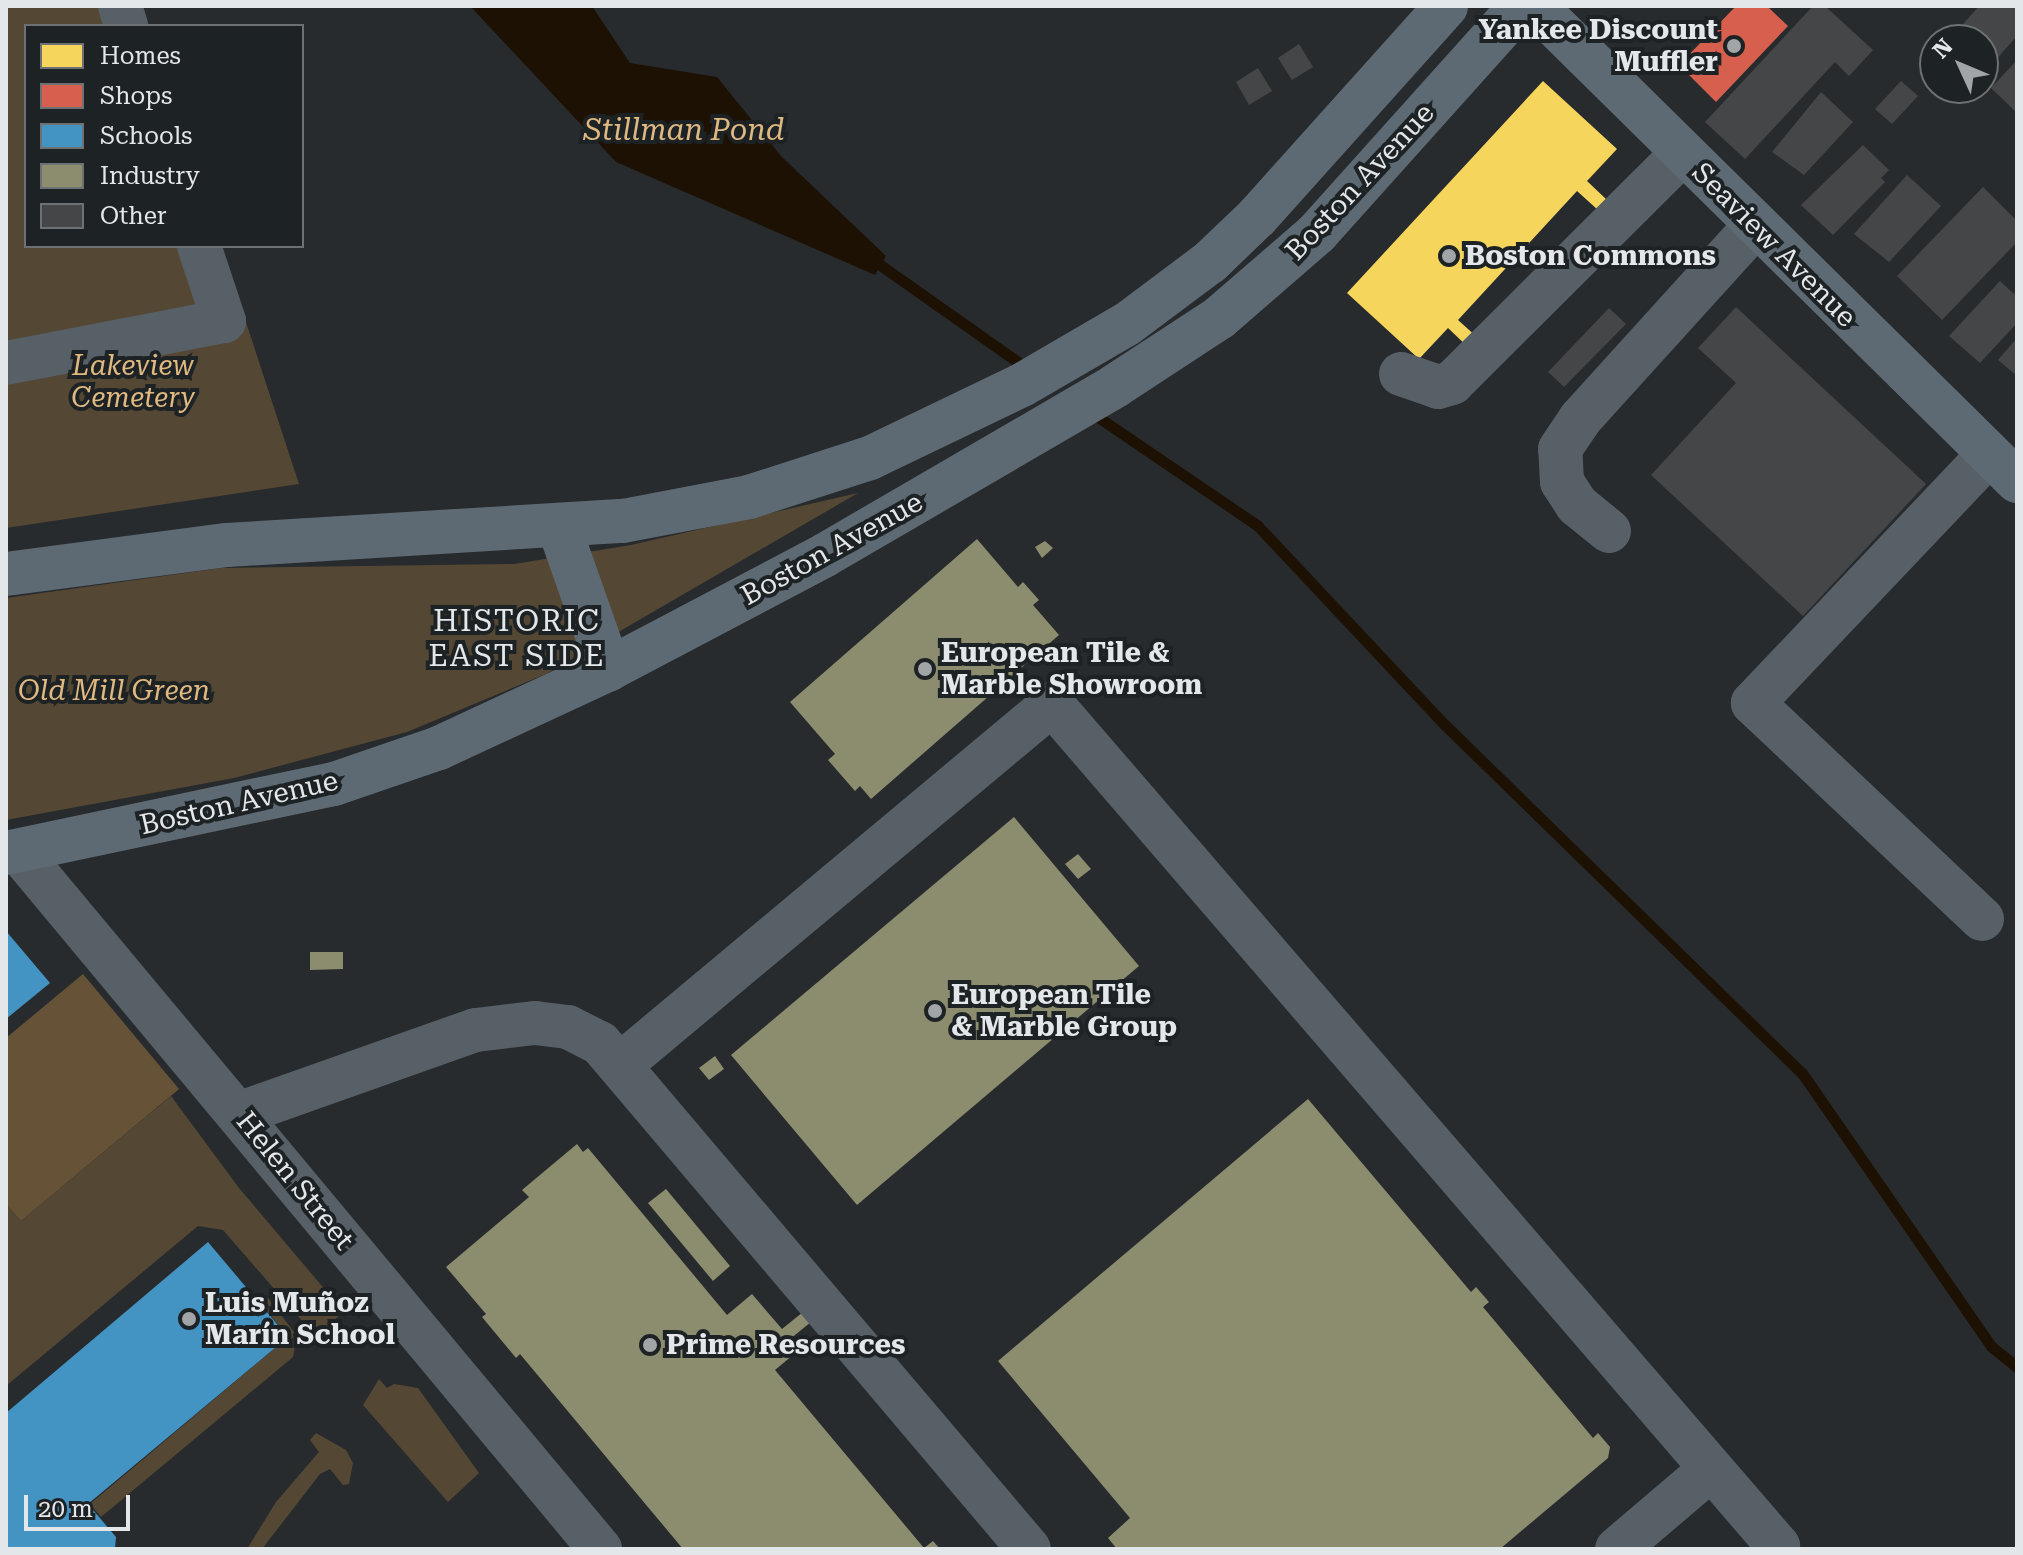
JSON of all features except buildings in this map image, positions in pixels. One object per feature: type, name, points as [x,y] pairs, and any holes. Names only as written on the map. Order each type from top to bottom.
[{"type":"main road","name":"Boston Avenue","points":[[6,574],[227,545],[559,527],[690,511],[813,479],[934,430],[1022,385],[1127,324],[1210,262],[1257,217],[1446,6]]},
{"type":"main road","name":"Boston Avenue","points":[[12,852],[334,784],[439,748],[609,669],[825,555],[1168,353],[1269,278],[1317,233],[1521,6]]},
{"type":"main road","name":"Seaview Avenue","points":[[1535,6],[1754,227],[2003,468]]},
{"type":"main road","points":[[559,527],[609,669]]},
{"type":"street","points":[[1401,374],[1438,387],[1452,383],[1682,154]]},
{"type":"street","points":[[1609,531],[1577,505],[1562,482],[1560,449],[1580,419],[1754,227]]},
{"type":"street","points":[[6,363],[224,321],[200,248]]},
{"type":"street","points":[[1982,919],[1753,703],[2003,468]]},
{"type":"street","points":[[620,1065],[1052,704],[1778,1546],[1774,1549]]},
{"type":"street","name":"Helen Street","points":[[12,852],[241,1113],[416,1332],[600,1549]]},
{"type":"street","points":[[241,1113],[476,1030],[535,1023],[568,1027],[600,1043],[1029,1549]]},
{"type":"street","points":[[1617,1549],[1711,1469]]},
{"type":"green space","name":"Lakeview Cemetery","points":[[6,6],[143,6],[148,24],[24,24],[24,248],[222,248],[299,484],[6,528]]},
{"type":"green space","name":"Old Mill Green","points":[[858,493],[546,674],[407,732],[234,778],[6,820],[6,598],[221,568],[514,564],[631,545]]},
{"type":"green space","points":[[171,1096],[239,1188],[338,1305],[340,1315],[324,1329],[310,1330],[223,1230],[198,1226],[6,1386],[6,1204],[21,1221]]},
{"type":"green space","points":[[265,1294],[297,1336],[293,1357],[101,1517],[90,1504],[288,1337],[258,1300]]},
{"type":"green space","points":[[379,1379],[387,1388],[394,1384],[418,1388],[479,1473],[448,1502],[363,1405]]},
{"type":"green space","points":[[316,1433],[346,1450],[353,1463],[349,1484],[343,1485],[330,1469],[320,1474],[262,1549],[247,1549],[276,1502],[319,1452],[310,1440]]},
{"type":"shaded area","points":[[83,974],[179,1089],[21,1221],[6,1204],[6,1038]]},
{"type":"water","name":"Stillman Pond","points":[[470,6],[592,6],[630,63],[717,77],[781,156],[886,256],[875,275],[616,162]]},
{"type":"waterway","points":[[869,257],[1028,369]]},
{"type":"waterway","points":[[1092,413],[1257,525],[1445,725],[1802,1073],[1992,1347],[2017,1367]]},
{"type":"place","name":"Yankee Discount Muffler","points":[[1734,46]]},
{"type":"place","name":"Boston Commons","points":[[1449,256]]},
{"type":"place","name":"European Tile & Marble Showroom","points":[[925,669]]},
{"type":"place","name":"European Tile & Marble Group","points":[[935,1011]]},
{"type":"place","name":"Luis Muñoz Marín School","points":[[189,1319]]},
{"type":"place","name":"Prime Resources","points":[[650,1345]]},
{"type":"district","name":"HISTORIC EAST SIDE","points":[[517,638]]}]
